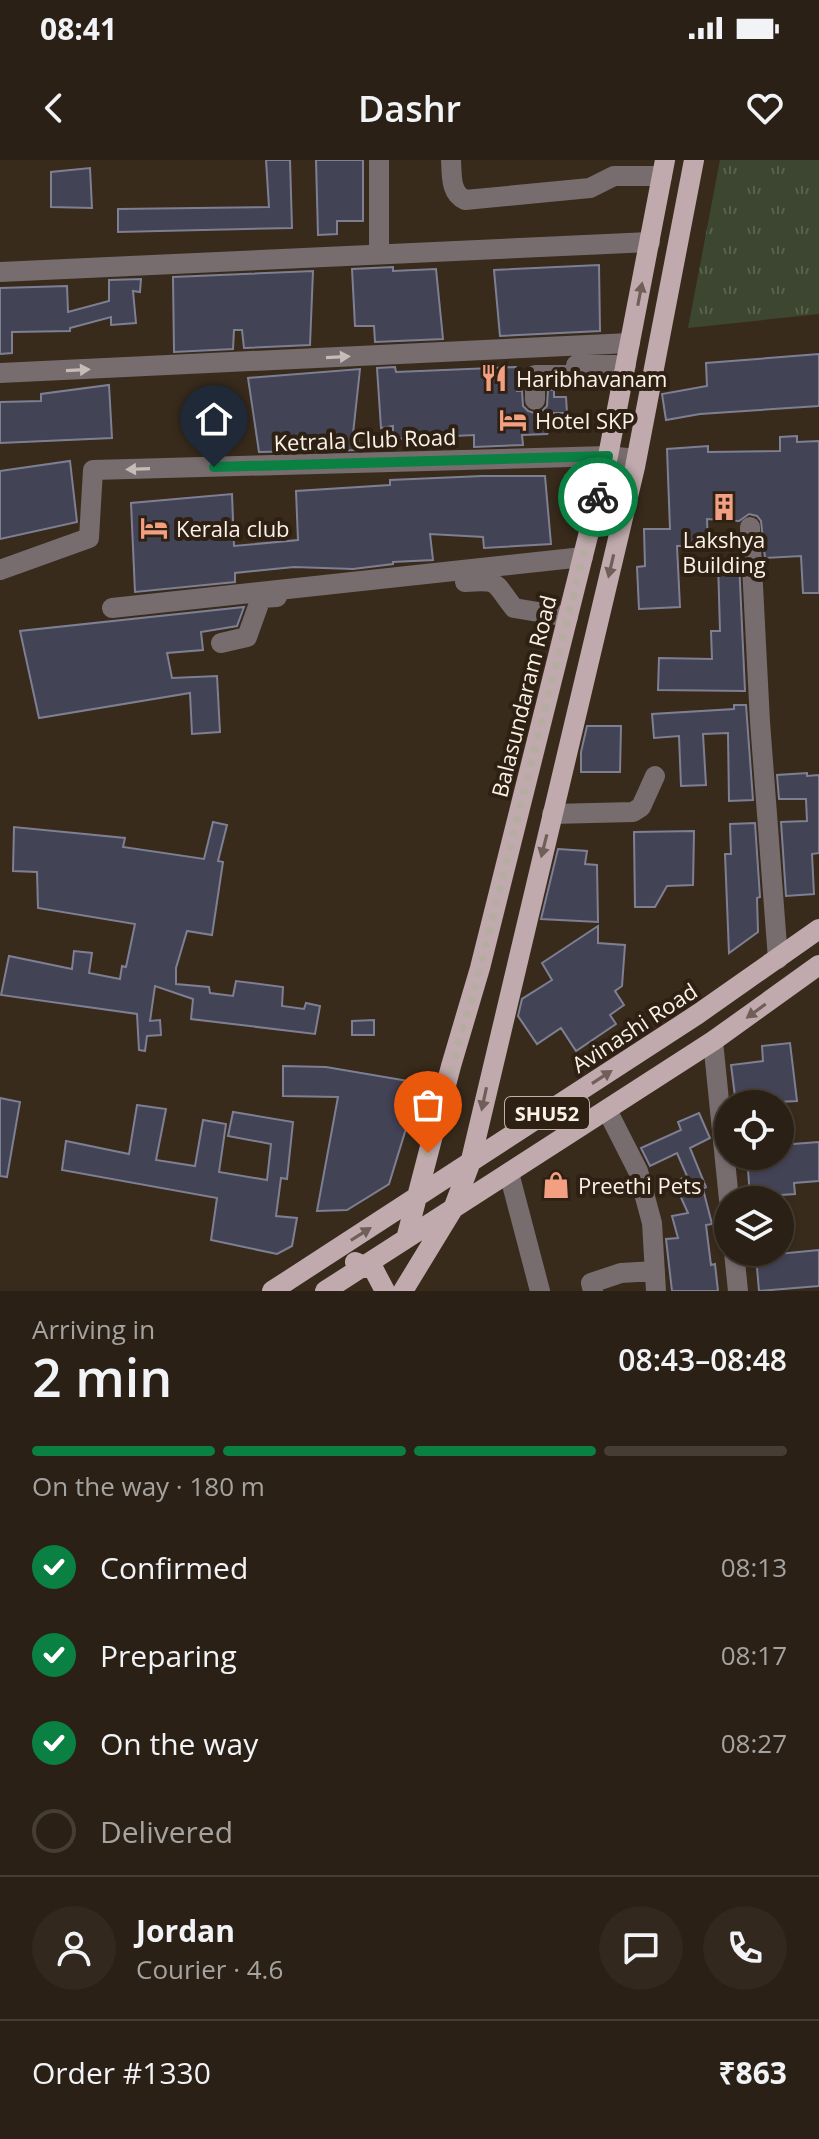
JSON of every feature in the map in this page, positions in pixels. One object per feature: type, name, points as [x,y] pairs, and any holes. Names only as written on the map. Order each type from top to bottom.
[{"type":"main road","points":[[403,1291],[453,1209],[470,1164],[636,459],[694,160]]},
{"type":"main road","points":[[662,174],[688,189]]},
{"type":"main road","name":"Balasundaram Road","points":[[406,1239],[480,968],[608,456],[662,174]]},
{"type":"main road","name":"Avinashi Road","points":[[272,1291],[470,1164],[819,929]]},
{"type":"main road","name":"SHU52","points":[[325,1291],[713,1041],[819,965]]},
{"type":"main road","points":[[318,1261],[340,1258],[364,1265],[374,1270],[385,1291]]},
{"type":"street","points":[[379,160],[379,254]]},
{"type":"street","points":[[451,160],[452,185],[456,194],[465,200],[590,188],[614,176],[662,174]]},
{"type":"street","points":[[0,272],[650,242]]},
{"type":"street","points":[[0,373],[630,343]]},
{"type":"street","points":[[535,400],[535,375],[576,375],[576,365],[626,365]]},
{"type":"street","points":[[608,456],[636,459]]},
{"type":"street","name":"Ketrala Club Road","points":[[0,570],[89,538],[93,470],[608,456]]},
{"type":"street","points":[[750,527],[760,722],[778,959]]},
{"type":"street","points":[[112,608],[583,557]]},
{"type":"street","points":[[221,643],[247,637],[261,598],[322,592],[489,580],[499,585],[514,608],[568,617]]},
{"type":"street","points":[[552,814],[633,812],[641,807],[655,776]]},
{"type":"street","points":[[713,1041],[728,1186]]},
{"type":"street","points":[[593,1291],[591,1283],[621,1273],[655,1281],[652,1223],[638,1171],[607,1110]]},
{"type":"street","points":[[509,1173],[540,1291]]},
{"type":"street","points":[[735,1266],[738,1291]]},
{"type":"green space","points":[[720,160],[819,160],[819,314],[688,328]]},
{"type":"building","points":[[266,160],[290,160],[292,228],[118,232],[118,209],[269,207]]},
{"type":"building","points":[[316,160],[363,160],[363,221],[337,221],[337,234],[318,235]]},
{"type":"building","points":[[90,168],[92,208],[51,207],[51,172]]},
{"type":"building","points":[[599,265],[600,331],[500,336],[494,270]]},
{"type":"building","points":[[393,267],[393,271],[436,269],[443,339],[375,342],[374,326],[355,326],[352,269]]},
{"type":"building","points":[[313,271],[310,345],[244,348],[242,330],[234,330],[233,349],[174,352],[173,277]]},
{"type":"building","points":[[141,279],[140,292],[133,291],[136,323],[111,325],[111,317],[70,328],[70,331],[12,332],[12,353],[0,354],[0,288],[67,286],[68,312],[109,301],[109,280]]},
{"type":"building","points":[[819,354],[819,406],[700,414],[666,420],[662,394],[707,386],[706,363]]},
{"type":"building","points":[[395,367],[396,372],[516,367],[517,391],[522,391],[523,406],[528,411],[542,411],[547,406],[548,390],[554,390],[554,397],[566,397],[567,413],[554,413],[554,425],[547,434],[522,435],[523,445],[474,447],[474,435],[393,439],[393,426],[381,428],[377,368]]},
{"type":"building","points":[[360,369],[353,434],[358,434],[359,450],[259,452],[248,378]]},
{"type":"building","points":[[109,385],[112,438],[0,443],[0,402],[41,401],[41,394]]},
{"type":"building","points":[[198,420],[229,422],[228,447],[197,445]]},
{"type":"building","points":[[797,436],[797,442],[819,441],[819,593],[803,593],[801,556],[765,558],[761,521],[749,514],[739,521],[707,519],[708,545],[677,546],[680,607],[639,609],[637,567],[645,566],[644,529],[670,529],[667,449],[708,446],[708,452],[780,451],[780,437]]},
{"type":"building","points":[[70,461],[77,522],[0,539],[0,471]]},
{"type":"building","points":[[545,476],[551,544],[484,548],[483,537],[430,534],[433,560],[393,562],[353,569],[294,567],[235,573],[235,582],[135,592],[131,503],[232,494],[234,546],[298,540],[296,491],[390,485],[390,480]]},
{"type":"building","points":[[739,561],[745,691],[658,690],[659,658],[712,659],[711,631],[720,631],[718,562]]},
{"type":"building","points":[[244,607],[237,626],[201,632],[203,650],[167,653],[172,678],[217,676],[220,732],[192,734],[190,693],[39,718],[20,631]]},
{"type":"building","points":[[734,705],[746,705],[753,800],[729,801],[728,733],[703,734],[706,785],[681,786],[679,736],[654,738],[652,714],[734,709]]},
{"type":"building","points":[[587,726],[621,726],[620,772],[581,772],[581,752]]},
{"type":"building","points":[[807,773],[807,776],[819,775],[819,853],[812,854],[814,894],[786,896],[781,822],[807,821],[806,799],[779,799],[777,775]]},
{"type":"building","points":[[213,822],[227,825],[218,861],[223,862],[212,935],[187,931],[176,968],[176,984],[209,987],[210,993],[233,996],[236,981],[283,987],[282,1006],[304,1009],[306,1003],[320,1006],[315,1034],[191,1019],[193,999],[155,986],[150,1021],[160,1020],[161,1035],[147,1036],[145,1051],[139,1050],[137,1014],[1,995],[9,956],[72,969],[74,951],[92,953],[89,973],[120,979],[122,966],[126,967],[135,924],[38,908],[37,872],[13,871],[14,827],[125,838],[123,847],[204,859]]},
{"type":"building","points":[[755,823],[760,897],[757,898],[758,932],[729,953],[725,854],[731,854],[730,824]]},
{"type":"building","points":[[694,831],[693,885],[667,886],[655,907],[635,907],[634,832]]},
{"type":"building","points":[[558,849],[587,851],[585,864],[597,865],[598,922],[541,919]]},
{"type":"building","points":[[598,926],[598,943],[625,945],[622,986],[615,991],[624,1005],[610,1015],[616,1024],[576,1051],[561,1028],[537,1044],[518,1016],[522,999],[552,980],[542,963]]},
{"type":"building","points":[[374,1020],[374,1035],[352,1035],[352,1021]]},
{"type":"building","points":[[790,1043],[797,1101],[794,1101],[794,1090],[734,1090],[731,1065],[763,1061],[762,1046]]},
{"type":"building","points":[[283,1066],[326,1067],[420,1083],[389,1184],[347,1210],[317,1211],[338,1097],[283,1096]]},
{"type":"building","points":[[0,1098],[20,1102],[7,1177],[0,1176]]},
{"type":"building","points":[[137,1105],[166,1109],[156,1160],[195,1166],[203,1120],[226,1124],[219,1172],[267,1180],[271,1144],[228,1136],[233,1112],[293,1122],[287,1179],[281,1178],[276,1216],[297,1218],[292,1246],[277,1254],[211,1240],[217,1198],[62,1170],[66,1141],[129,1154]]},
{"type":"building","points":[[699,1113],[710,1138],[690,1148],[706,1187],[703,1189],[712,1224],[706,1225],[718,1291],[672,1291],[666,1239],[678,1238],[672,1216],[688,1213],[674,1182],[687,1176],[677,1153],[650,1166],[641,1148],[681,1130],[678,1122]]},
{"type":"building","points":[[819,1142],[819,1181],[794,1183],[795,1194],[794,1186],[749,1186],[748,1170],[794,1170],[794,1144]]},
{"type":"building","points":[[819,1250],[819,1286],[759,1291],[757,1266],[794,1266],[794,1252]]},
{"type":"way so far","points":[[428,1153],[480,968],[598,497]]},
{"type":"place","name":"Haribhavanam","points":[[494,378]]},
{"type":"place","name":"Hotel SKP","points":[[513,420]]},
{"type":"place","name":"Lakshya Building","points":[[724,507]]},
{"type":"place","name":"Kerala club","points":[[154,528]]},
{"type":"place","name":"Preethi Pets","points":[[556,1185]]},
{"type":"route","points":[[214,467],[608,456],[598,497]]}]
